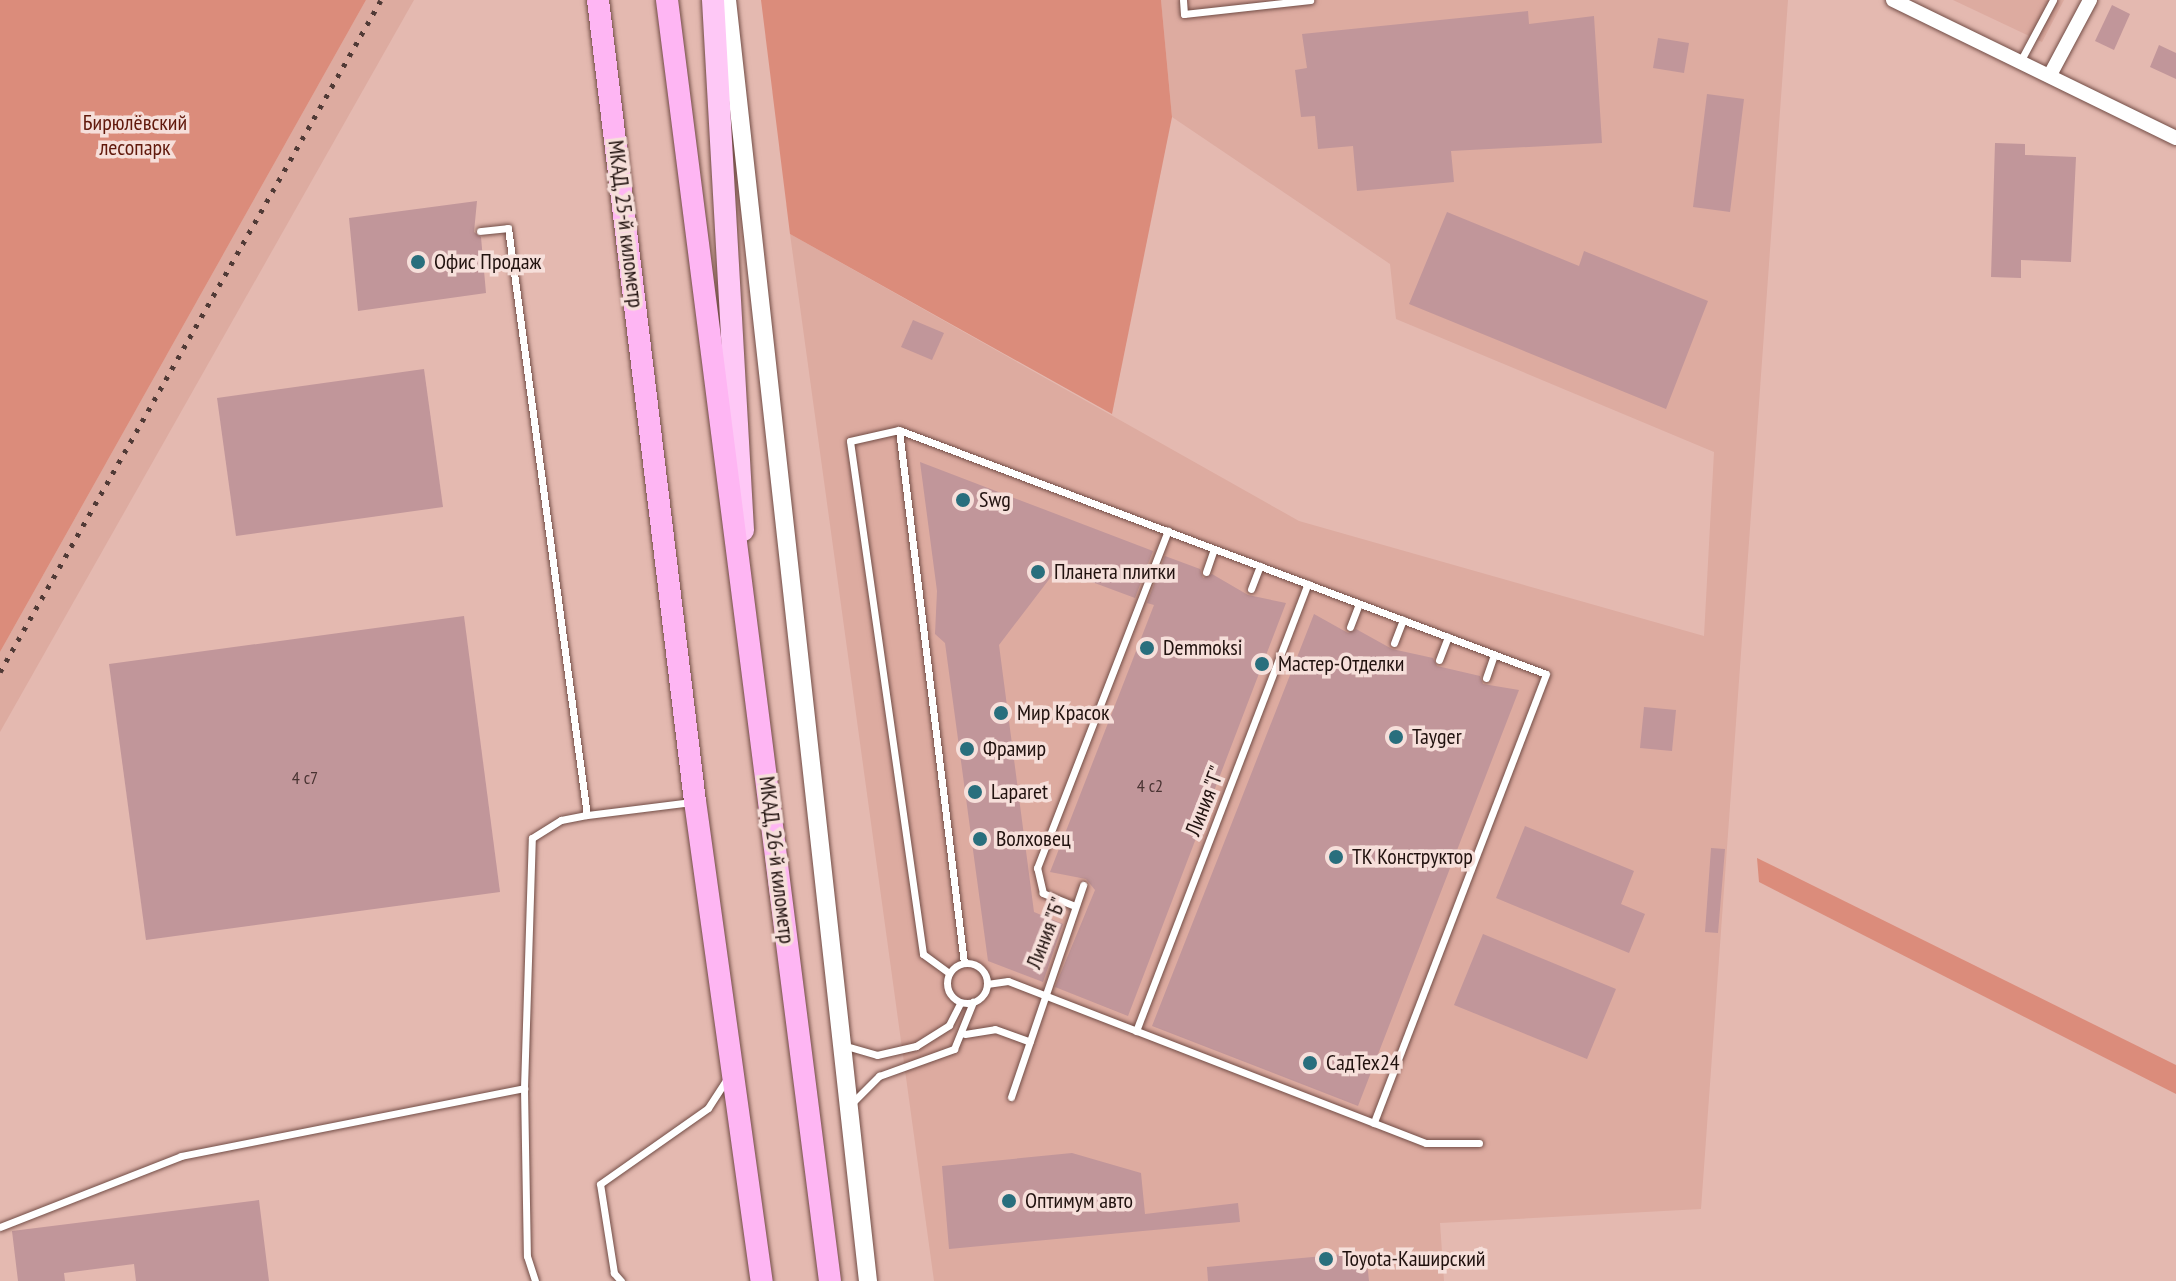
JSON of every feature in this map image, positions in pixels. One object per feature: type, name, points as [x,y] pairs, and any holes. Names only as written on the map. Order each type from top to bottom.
[{"type":"highway","name":"МКАД, 25-й километр","points":[[598,0],[655,447],[695,801]]},
{"type":"highway","name":"МКАД, 26-й километр","points":[[667,0],[830,1281]]},
{"type":"highway","points":[[695,801],[762,1281]]},
{"type":"main road","points":[[713,0],[750,647]]},
{"type":"street","points":[[727,0],[818,797],[838,1039],[868,1281]]},
{"type":"street","points":[[1893,0],[2176,138]]},
{"type":"street","points":[[2050,75],[2090,0]]},
{"type":"lane","points":[[1183,0],[1184,14],[1310,0]]},
{"type":"lane","points":[[2021,60],[2053,0]]},
{"type":"lane","points":[[480,231],[508,228],[587,815]]},
{"type":"lane","points":[[899,430],[964,963]]},
{"type":"lane","points":[[949,973],[923,954],[850,441],[899,430],[1546,674],[1374,1123]]},
{"type":"lane","points":[[1075,906],[1043,893],[1037,868],[1168,531]]},
{"type":"lane","points":[[1206,572],[1214,549]]},
{"type":"lane","points":[[1251,589],[1260,566]]},
{"type":"lane","name":"Линия \"Г\"","points":[[1136,1031],[1308,584]]},
{"type":"lane","points":[[1350,627],[1359,604]]},
{"type":"lane","points":[[1394,643],[1403,620]]},
{"type":"lane","points":[[1439,660],[1448,637]]},
{"type":"lane","points":[[1486,678],[1494,655]]},
{"type":"lane","points":[[535,1281],[527,1256],[524,1088],[532,838],[561,820],[695,801]]},
{"type":"lane","name":"Линия \"Б\"","points":[[1011,1097],[1042,994],[1083,885]]},
{"type":"lane","points":[[960,1003],[947,986],[949,973],[964,963]]},
{"type":"lane","points":[[964,963],[980,969],[987,984]]},
{"type":"lane","points":[[848,1120],[864,1085],[940,1059],[965,1034],[973,1002],[987,984],[1008,981],[1426,1143],[1479,1143]]},
{"type":"lane","points":[[960,1003],[973,1002]]},
{"type":"lane","points":[[1088,1013],[1092,1002]]},
{"type":"lane","points":[[838,1039],[851,1050],[877,1055],[916,1046],[949,1025],[960,1003]]},
{"type":"lane","points":[[965,1034],[995,1029],[1030,1042]]},
{"type":"lane","points":[[1185,1050],[1189,1040]]},
{"type":"lane","points":[[1229,1067],[1232,1057]]},
{"type":"lane","points":[[621,1281],[614,1273],[600,1184],[708,1108],[734,1067]]},
{"type":"lane","points":[[1274,1084],[1278,1075]]},
{"type":"lane","points":[[0,1227],[181,1156],[414,1115],[524,1088]]},
{"type":"lane","points":[[1322,1103],[1326,1093]]},
{"type":"shaded area","points":[[366,0],[414,0],[0,732],[0,652]]},
{"type":"shaded area","points":[[1161,0],[1788,0],[1701,1209],[1440,1223],[1444,1281],[934,1281],[790,234],[1299,521],[1704,636],[1714,452],[1396,319],[1390,264],[1172,117]]},
{"type":"shaded area","points":[[1953,0],[2064,0],[2042,42]]},
{"type":"green space","name":"Бирюлёвский лесопарк","points":[[0,0],[366,0],[0,652]]},
{"type":"green space","points":[[761,0],[1161,0],[1172,117],[1112,414],[790,234]]},
{"type":"green space","points":[[1757,858],[2176,1065],[2176,1094],[1759,882]]},
{"type":"building","points":[[2112,5],[2130,14],[2114,50],[2095,41]]},
{"type":"building","points":[[1528,11],[1529,24],[1594,16],[1602,143],[1451,151],[1454,182],[1357,191],[1353,146],[1318,149],[1315,116],[1301,117],[1295,70],[1307,68],[1302,34]]},
{"type":"building","points":[[1658,38],[1689,43],[1684,73],[1653,68]]},
{"type":"building","points":[[2159,45],[2176,53],[2176,79],[2150,67]]},
{"type":"building","points":[[1707,94],[1744,99],[1730,212],[1693,207]]},
{"type":"building","points":[[1995,143],[2025,144],[2025,155],[2076,157],[2071,262],[2021,260],[2021,278],[1991,277]]},
{"type":"building","name":"Офис Продаж","points":[[477,201],[474,232],[481,237],[486,293],[358,311],[349,218]]},
{"type":"building","points":[[1447,212],[1579,266],[1584,251],[1708,301],[1666,409],[1409,304]]},
{"type":"building","points":[[913,320],[944,333],[932,360],[901,347]]},
{"type":"building","points":[[424,369],[443,507],[236,536],[217,398]]},
{"type":"building","points":[[920,462],[1153,551],[1135,598],[1057,569],[999,645],[1034,912],[1063,924],[1043,982],[988,961],[945,643],[935,634],[937,591]]},
{"type":"building","points":[[1165,556],[1200,569],[1203,578],[1212,574],[1248,595],[1286,603],[1128,1016],[1055,987],[1095,890],[1086,879],[1050,872],[1154,605],[1147,603]]},
{"type":"building","name":"ТК Конструктор","points":[[1314,614],[1348,633],[1356,629],[1392,649],[1433,658],[1437,666],[1480,676],[1483,684],[1519,690],[1358,1106],[1152,1026]]},
{"type":"building","points":[[464,616],[500,892],[146,940],[109,664]]},
{"type":"building","points":[[1644,707],[1676,710],[1672,751],[1640,748]]},
{"type":"building","points":[[1525,826],[1634,871],[1621,904],[1645,914],[1629,953],[1496,898]]},
{"type":"building","points":[[1711,848],[1725,849],[1718,933],[1705,932]]},
{"type":"building","points":[[1483,934],[1616,989],[1587,1059],[1454,1005]]},
{"type":"building","name":"Оптимум авто","points":[[1072,1153],[1141,1173],[1145,1214],[1238,1203],[1240,1222],[949,1249],[942,1166]]},
{"type":"building","points":[[259,1200],[269,1281],[136,1281],[134,1264],[64,1273],[65,1281],[18,1281],[12,1231]]},
{"type":"building","name":"Toyota-Каширский","points":[[1366,1252],[1369,1281],[1208,1281],[1207,1267]]},
{"type":"railway","points":[[0,672],[381,0]]},
{"type":"place","name":"Офис Продаж","points":[[418,262]]},
{"type":"place","name":"Swg","points":[[963,500]]},
{"type":"place","name":"Планета плитки","points":[[1038,572]]},
{"type":"place","name":"Demmoksi","points":[[1147,648]]},
{"type":"place","name":"Мастер-Отделки","points":[[1262,664]]},
{"type":"place","name":"Мир Красок","points":[[1001,713]]},
{"type":"place","name":"Tayger","points":[[1396,737]]},
{"type":"place","name":"Фрамир","points":[[967,749]]},
{"type":"place","name":"Laparet","points":[[975,792]]},
{"type":"place","name":"Волховец","points":[[980,839]]},
{"type":"place","name":"ТК Конструктор","points":[[1336,857]]},
{"type":"place","name":"СадТех24","points":[[1310,1063]]},
{"type":"place","name":"Оптимум авто","points":[[1009,1201]]},
{"type":"place","name":"Toyota-Каширский","points":[[1326,1259]]}]
